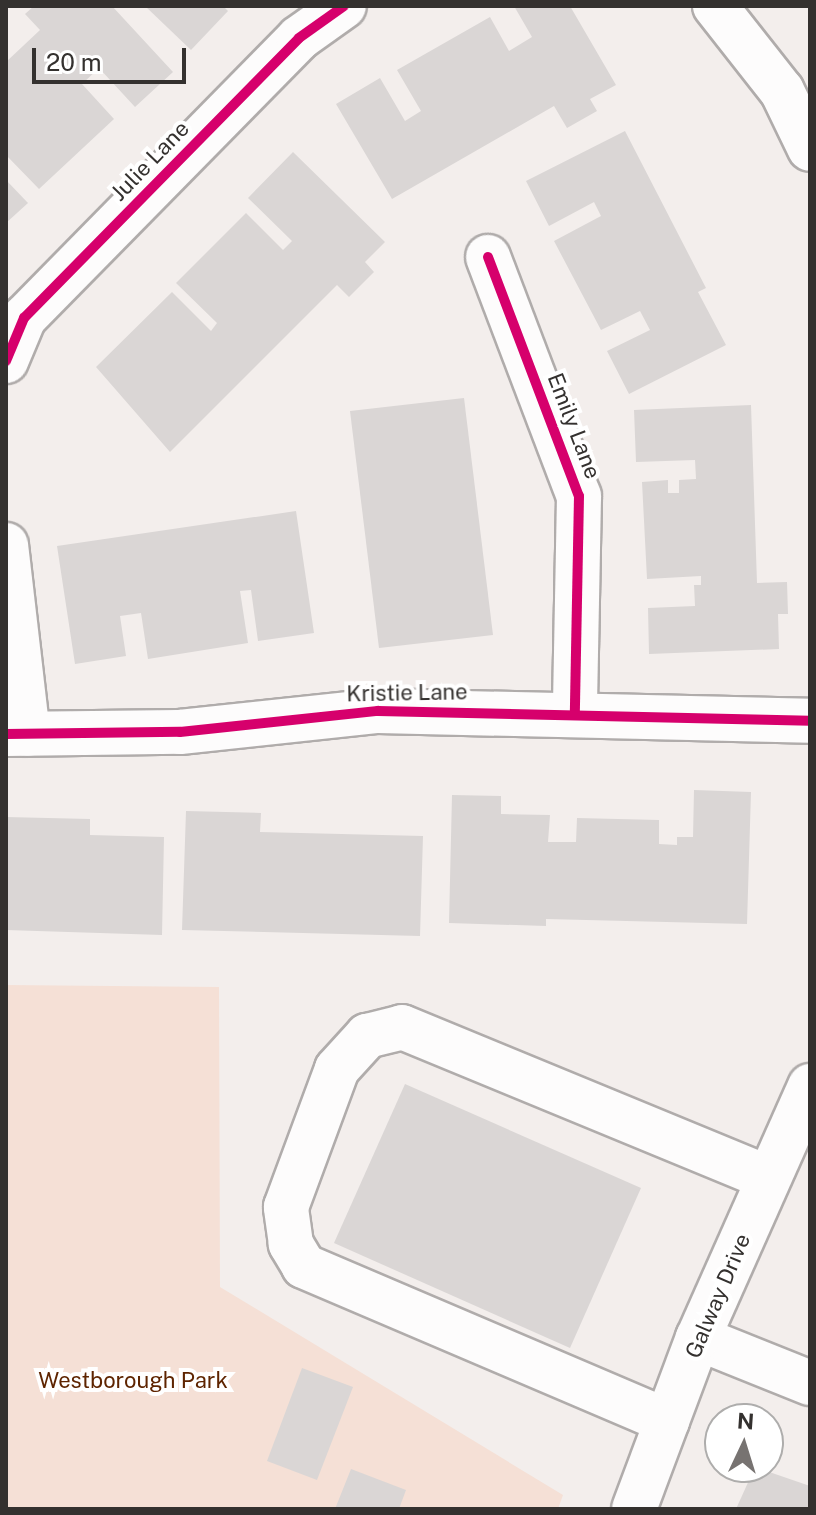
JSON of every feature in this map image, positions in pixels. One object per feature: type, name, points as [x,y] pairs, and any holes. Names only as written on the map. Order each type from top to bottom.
[{"type":"street","name":"Julie Lane","points":[[6,361],[24,318],[299,38],[344,6]]},
{"type":"street","points":[[715,6],[796,85],[810,149]]},
{"type":"street","name":"Emily Lane","points":[[488,257],[579,496],[575,712]]},
{"type":"street","points":[[6,545],[17,734]]},
{"type":"street","name":"Kristie Lane","points":[[17,734],[180,732],[378,711],[575,712],[810,721]]},
{"type":"street","points":[[667,1421],[304,1266],[291,1244],[286,1207],[337,1069],[367,1036],[402,1027],[768,1178]]},
{"type":"street","name":"Galway Drive","points":[[634,1509],[698,1338],[810,1086]]},
{"type":"street","points":[[698,1338],[810,1383]]},
{"type":"green space","name":"Westborough Park","points":[[6,985],[219,987],[220,1287],[563,1495],[558,1509],[6,1509]]},
{"type":"building","points":[[34,6],[112,6],[173,72],[135,107],[99,68],[82,84],[114,119],[39,189],[6,155],[6,62],[40,30],[25,14]]},
{"type":"building","points":[[145,6],[223,6],[228,11],[191,50]]},
{"type":"building","points":[[514,6],[570,6],[616,85],[590,99],[597,111],[567,128],[554,106],[392,199],[336,104],[380,78],[405,121],[421,111],[397,70],[490,17],[509,51],[532,37]]},
{"type":"building","points":[[625,131],[706,288],[698,292],[726,345],[629,394],[607,351],[650,330],[640,311],[601,330],[554,241],[601,216],[594,202],[549,226],[526,181]]},
{"type":"building","points":[[293,152],[385,242],[365,262],[374,272],[349,297],[337,285],[170,452],[96,367],[172,292],[211,331],[217,323],[176,283],[246,213],[283,250],[292,241],[248,198]]},
{"type":"building","points":[[6,180],[28,203],[6,223]]},
{"type":"building","points":[[464,398],[493,635],[379,648],[350,411]]},
{"type":"building","points":[[751,405],[757,583],[787,582],[788,614],[778,614],[779,649],[649,654],[648,608],[695,606],[694,585],[701,585],[701,576],[647,579],[642,482],[668,480],[668,493],[679,493],[679,480],[696,479],[695,460],[636,462],[634,410]]},
{"type":"building","points":[[296,511],[314,633],[258,641],[251,590],[240,591],[248,643],[148,659],[141,613],[120,616],[126,656],[75,664],[57,546]]},
{"type":"building","points":[[694,790],[751,792],[747,924],[546,919],[546,926],[449,923],[452,795],[501,796],[501,814],[550,815],[548,842],[576,842],[577,818],[659,820],[659,844],[677,845],[677,837],[693,837]]},
{"type":"building","points":[[186,811],[261,813],[260,832],[423,836],[420,936],[182,930]]},
{"type":"building","points":[[6,817],[90,819],[90,835],[164,837],[162,935],[6,930]]},
{"type":"building","points":[[405,1084],[641,1188],[570,1348],[334,1243]]},
{"type":"building","points":[[302,1368],[353,1387],[317,1480],[267,1461]]},
{"type":"building","points":[[351,1469],[406,1490],[399,1509],[335,1509]]},
{"type":"building","points":[[784,1477],[810,1486],[810,1509],[736,1509],[748,1483],[784,1483]]},
{"type":"cycle path","points":[[6,361],[24,318],[299,38],[344,6]]},
{"type":"cycle path","points":[[488,257],[579,496],[575,712]]},
{"type":"cycle path","points":[[6,734],[180,732],[378,711],[810,721]]}]
